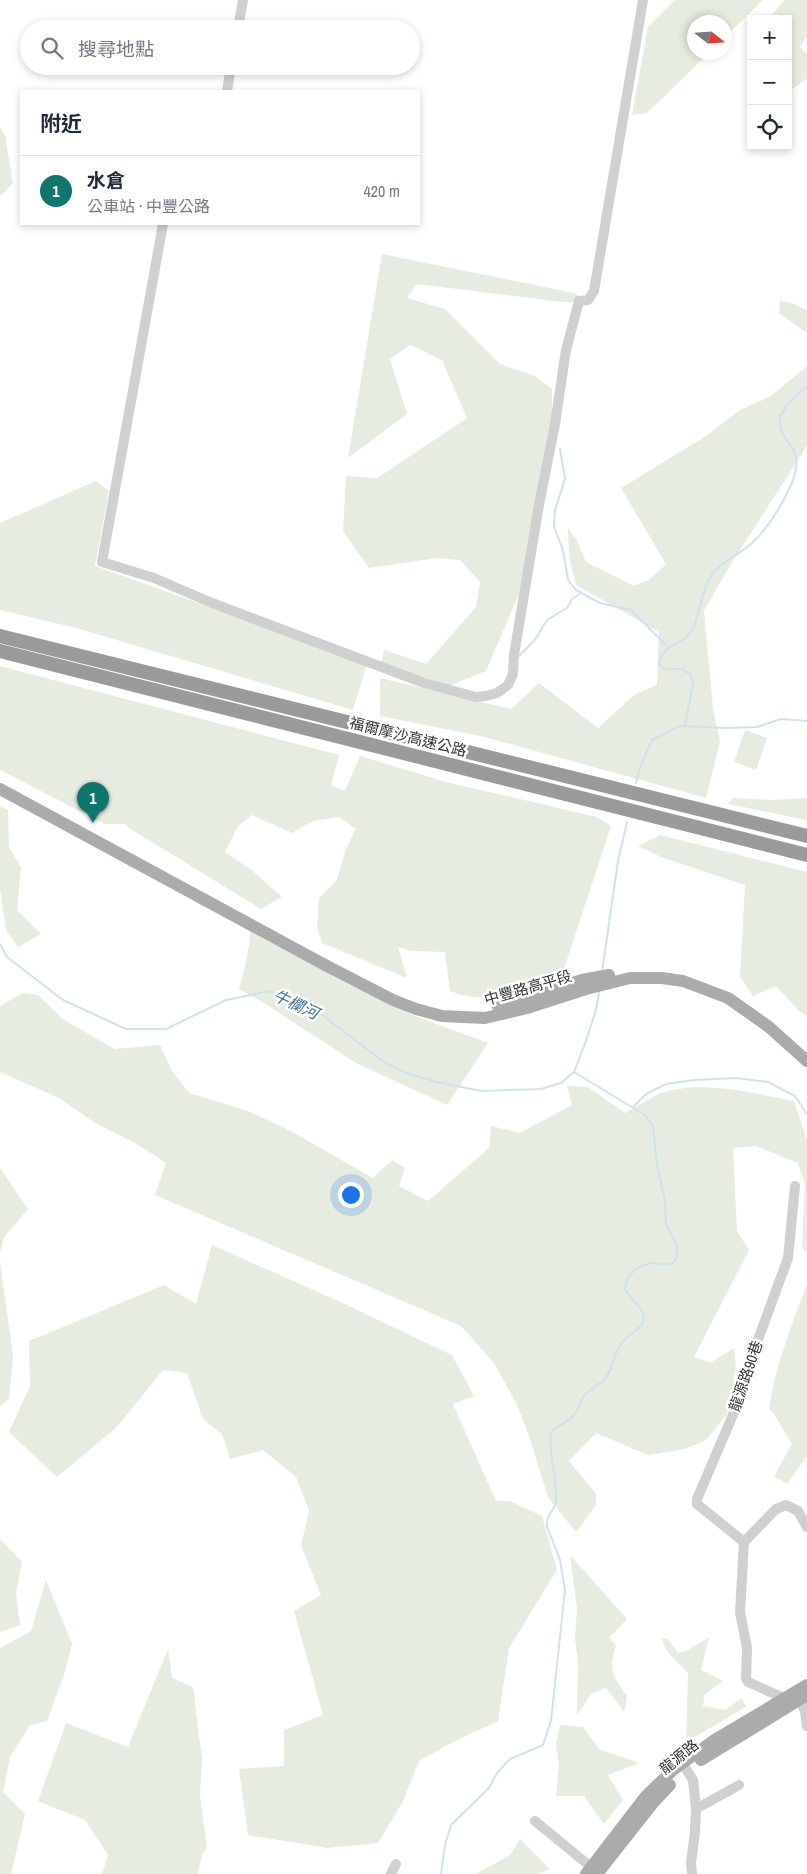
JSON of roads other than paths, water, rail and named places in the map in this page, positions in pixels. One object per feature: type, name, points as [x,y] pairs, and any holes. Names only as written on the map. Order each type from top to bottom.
[{"type":"highway","name":"福爾摩沙高速公路","points":[[0,636],[807,836]]},
{"type":"highway","name":"福爾摩沙高速公路","points":[[0,651],[807,855]]},
{"type":"main road","points":[[0,781],[149,864]]},
{"type":"main road","points":[[0,789],[149,864]]},
{"type":"main road","name":"中豐路高平段","points":[[149,864],[239,914],[393,993],[439,1011],[490,1009],[584,984],[658,970],[689,974],[720,986],[741,998],[807,1050]]},
{"type":"main road","name":"中豐路高平段","points":[[630,975],[683,982],[728,998],[769,1027],[807,1060]]},
{"type":"main road","points":[[591,1872],[646,1796],[730,1730],[784,1698],[802,1692]]},
{"type":"main road","name":"龍源路","points":[[685,1766],[743,1733],[802,1692]]},
{"type":"street","points":[[240,20],[243,0]]},
{"type":"street","points":[[163,225],[102,562],[154,578],[424,683],[476,697],[497,693],[508,685],[513,674],[514,655],[539,505],[555,424],[566,350],[579,301],[588,300],[594,291],[643,0]]},
{"type":"street","points":[[227,90],[230,75]]},
{"type":"street","name":"龍源路90巷","points":[[744,1542],[697,1504],[697,1499],[735,1410],[741,1386],[788,1258],[794,1186]]},
{"type":"street","points":[[784,1698],[748,1682],[746,1678],[747,1648],[740,1612],[744,1542],[776,1509],[786,1505],[798,1511],[807,1527]]},
{"type":"street","points":[[802,1692],[807,1726]]},
{"type":"street","points":[[685,1766],[693,1780],[696,1809],[691,1863],[692,1874]]},
{"type":"street","points":[[696,1809],[740,1784]]},
{"type":"street","points":[[535,1821],[591,1872]]},
{"type":"street","points":[[390,1874],[396,1864]]},
{"type":"waterway","points":[[685,726],[693,684],[690,674],[680,669],[662,667],[659,664],[661,657],[664,652],[686,637],[694,627],[705,588],[713,573],[722,564],[748,547],[758,537],[782,503],[793,480],[796,459],[793,449],[781,431],[780,418],[788,405],[807,386]]},
{"type":"waterway","points":[[560,449],[565,479],[555,510],[554,527],[563,550],[568,580],[576,590],[600,603],[631,610],[667,646]]},
{"type":"waterway","points":[[518,657],[534,641],[547,620],[567,608],[572,599],[581,593]]},
{"type":"waterway","points":[[636,783],[640,767],[652,740],[679,726],[757,727],[781,719],[807,721]]},
{"type":"waterway","points":[[602,972],[618,861],[627,822]]},
{"type":"waterway","name":"牛欄河","points":[[0,944],[7,957],[63,1000],[126,1029],[166,1029],[226,1000],[270,991],[313,1008],[384,1062],[407,1073],[437,1082],[481,1091],[541,1089],[561,1083],[574,1072],[596,1010],[599,992]]},
{"type":"waterway","points":[[441,1874],[445,1845],[451,1825],[489,1788],[497,1773],[510,1759],[543,1745],[551,1721],[565,1590],[560,1560],[547,1526],[548,1518],[556,1501],[556,1484],[550,1441],[551,1433],[574,1415],[583,1397],[604,1380],[610,1371],[619,1346],[643,1322],[644,1315],[625,1290],[630,1275],[637,1268],[647,1264],[670,1264],[677,1257],[677,1245],[666,1225],[665,1201],[657,1165],[653,1126],[645,1115],[574,1072]]},
{"type":"waterway","points":[[633,1107],[646,1094],[666,1084],[694,1080],[736,1078],[768,1082],[795,1096],[807,1114]]},
{"type":"place","name":"水倉","points":[[93,823]]}]
